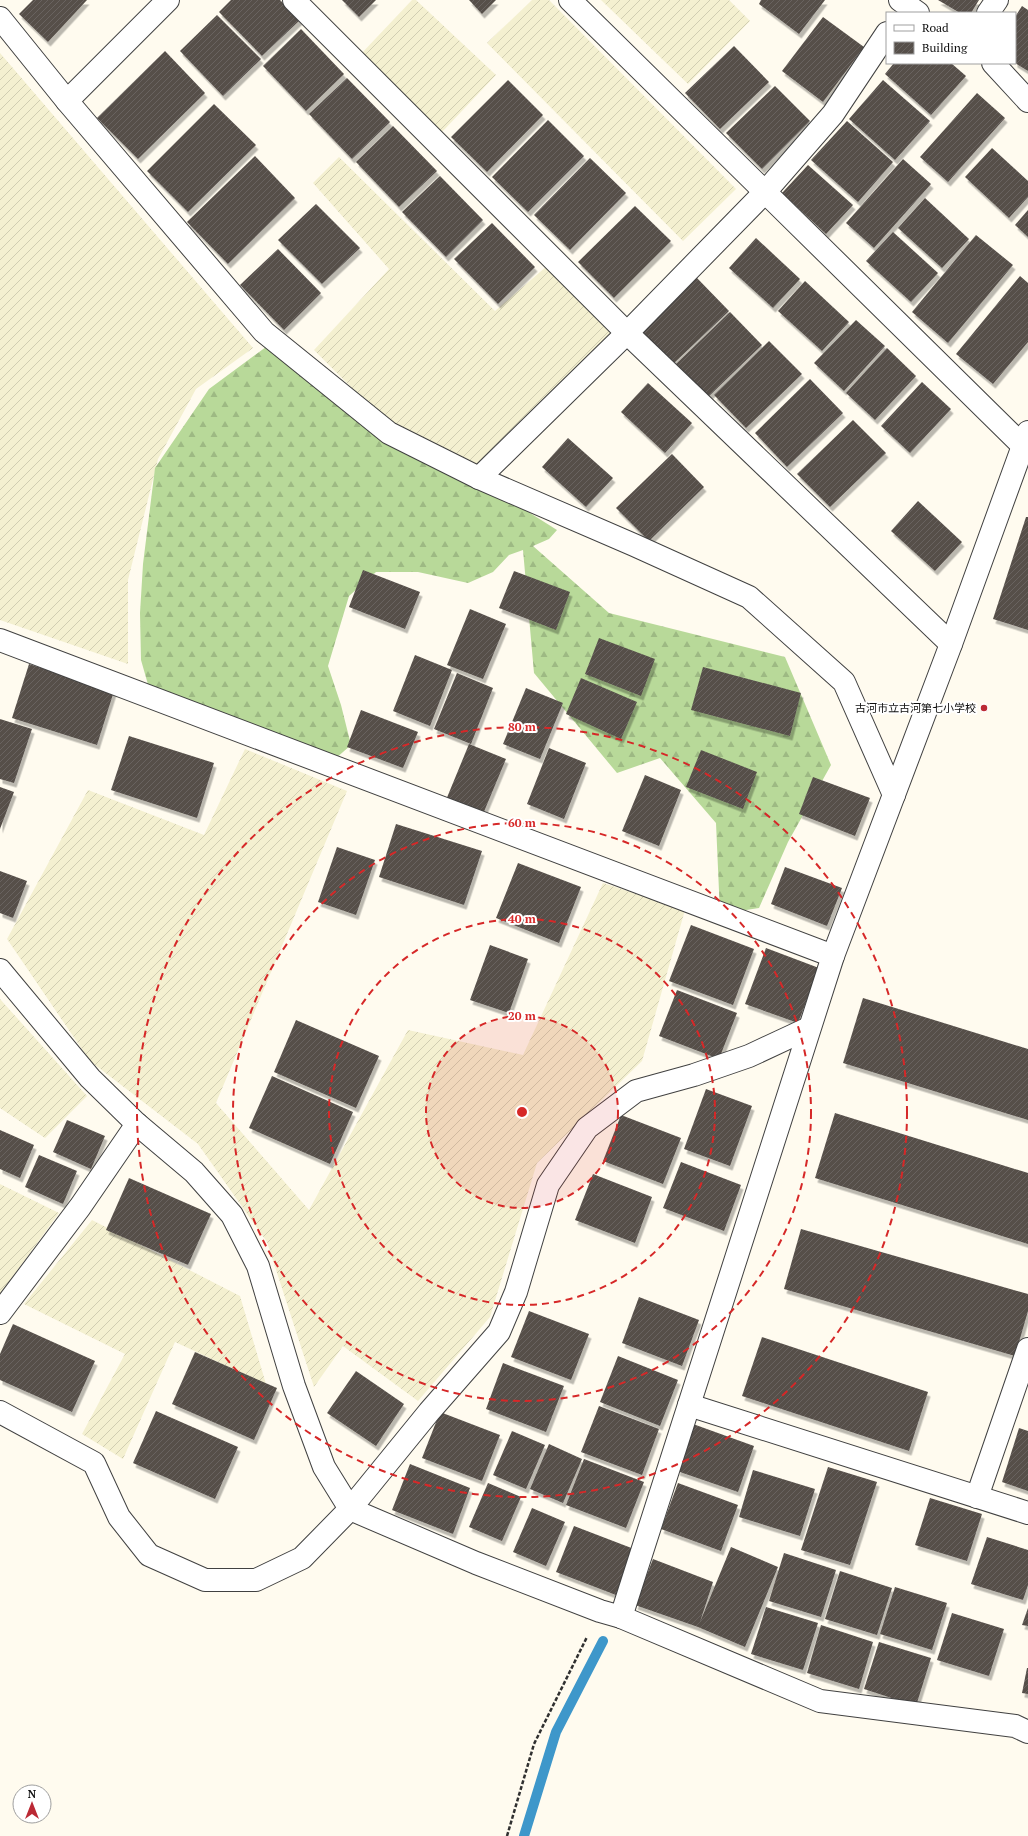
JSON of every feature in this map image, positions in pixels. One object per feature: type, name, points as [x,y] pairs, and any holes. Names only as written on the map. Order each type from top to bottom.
[{"type":"street","points":[[67,100],[168,0]]},
{"type":"street","points":[[294,0],[627,334],[951,644]]},
{"type":"street","points":[[570,0],[765,192],[1025,439],[951,644],[833,956],[621,1617]]},
{"type":"street","points":[[989,12],[997,0]]},
{"type":"street","points":[[0,18],[67,100],[264,332],[389,433],[479,478],[634,545],[749,597],[844,682],[894,795]]},
{"type":"street","points":[[479,478],[627,334],[765,192],[833,114],[886,34]]},
{"type":"street","points":[[994,64],[1028,101]]},
{"type":"street","points":[[0,640],[833,956]]},
{"type":"street","points":[[0,970],[90,1078],[137,1124],[194,1172],[232,1215],[258,1266],[294,1386],[324,1467],[350,1509],[476,1562],[600,1611],[621,1617],[820,1701],[1015,1726],[1028,1732]]},
{"type":"street","points":[[0,1412],[94,1463],[119,1517],[149,1555],[205,1580],[256,1580],[269,1574],[302,1558],[350,1509],[429,1412],[499,1332],[516,1292],[548,1185],[587,1128],[636,1091],[694,1075],[749,1056],[809,1028]]},
{"type":"street","points":[[0,1313],[80,1207],[137,1124]]},
{"type":"street","points":[[977,1497],[1028,1349]]},
{"type":"street","points":[[689,1405],[1028,1513]]},
{"type":"path","points":[[507,1836],[534,1744],[600,1611]]},
{"type":"shaded area","points":[[412,0],[416,0],[496,75],[442,132],[360,55]]},
{"type":"shaded area","points":[[532,0],[549,0],[736,189],[683,241],[487,43]]},
{"type":"shaded area","points":[[601,0],[729,0],[750,21],[688,84]]},
{"type":"shaded area","points":[[0,53],[253,348],[196,389],[158,459],[128,580],[128,664],[0,620]]},
{"type":"shaded area","points":[[339,157],[495,311],[547,266],[618,334],[477,470],[387,423],[314,350],[389,269],[313,183]]},
{"type":"shaded area","points":[[245,749],[347,791],[216,1103],[309,1210],[408,1030],[523,1055],[603,883],[685,910],[642,1061],[537,1163],[490,1317],[418,1401],[343,1346],[314,1387],[267,1242],[198,1144],[90,1061],[7,939],[88,790],[204,835]]},
{"type":"shaded area","points":[[0,999],[87,1096],[45,1138],[0,1108]]},
{"type":"shaded area","points":[[0,1184],[59,1213],[0,1294]]},
{"type":"shaded area","points":[[92,1220],[240,1296],[266,1384],[175,1342],[123,1459],[82,1434],[125,1354],[24,1304]]},
{"type":"green space","points":[[266,347],[557,530],[549,539],[533,546],[609,613],[785,657],[831,765],[788,842],[759,908],[720,914],[716,823],[660,758],[617,773],[534,673],[523,550],[509,555],[493,572],[468,583],[418,572],[376,572],[349,596],[328,666],[341,705],[351,745],[335,759],[149,688],[141,660],[140,613],[143,564],[155,468],[209,389]]},
{"type":"building","points":[[33,0],[87,0],[48,42],[19,14]]},
{"type":"building","points":[[231,0],[280,0],[300,20],[262,56],[219,12]]},
{"type":"building","points":[[342,0],[376,0],[359,17]]},
{"type":"building","points":[[469,0],[496,0],[482,14]]},
{"type":"building","points":[[761,0],[825,0],[799,34],[759,4]]},
{"type":"building","points":[[938,0],[979,0],[972,12],[958,12]]},
{"type":"building","points":[[1022,6],[1028,10],[1028,71],[1016,64],[1016,15]]},
{"type":"building","points":[[217,15],[261,59],[223,96],[180,51]]},
{"type":"building","points":[[823,17],[864,47],[823,102],[782,71]]},
{"type":"building","points":[[301,29],[344,74],[306,111],[263,66]]},
{"type":"building","points":[[734,46],[769,82],[720,129],[685,93]]},
{"type":"building","points":[[165,51],[205,93],[138,159],[97,118]]},
{"type":"building","points":[[893,64],[952,64],[966,76],[931,115],[885,74]]},
{"type":"building","points":[[347,78],[390,122],[352,159],[309,114]]},
{"type":"building","points":[[508,80],[543,115],[487,172],[451,137]]},
{"type":"building","points":[[883,80],[930,121],[895,160],[849,119]]},
{"type":"building","points":[[775,86],[810,121],[762,169],[726,133]]},
{"type":"building","points":[[977,93],[1005,118],[948,182],[920,157]]},
{"type":"building","points":[[214,104],[256,145],[188,212],[147,171]]},
{"type":"building","points":[[548,120],[584,156],[528,212],[492,177]]},
{"type":"building","points":[[847,121],[893,162],[858,202],[811,160]]},
{"type":"building","points":[[393,126],[437,171],[399,207],[356,162]]},
{"type":"building","points":[[992,148],[1028,181],[1028,197],[1009,218],[965,177]]},
{"type":"building","points":[[255,156],[295,198],[228,264],[187,222]]},
{"type":"building","points":[[590,158],[626,193],[570,250],[534,215]]},
{"type":"building","points":[[903,159],[931,184],[874,248],[846,223]]},
{"type":"building","points":[[808,165],[853,205],[826,234],[782,193]]},
{"type":"building","points":[[440,176],[483,220],[446,257],[402,212]]},
{"type":"building","points":[[925,198],[969,239],[942,268],[898,228]]},
{"type":"building","points":[[316,204],[360,248],[322,284],[278,240]]},
{"type":"building","points":[[635,206],[671,241],[614,298],[578,262]]},
{"type":"building","points":[[1028,210],[1028,237],[1015,225]]},
{"type":"building","points":[[492,223],[535,267],[498,304],[454,259]]},
{"type":"building","points":[[893,232],[938,273],[911,302],[866,261]]},
{"type":"building","points":[[976,235],[1013,265],[948,343],[912,312]]},
{"type":"building","points":[[756,238],[800,279],[773,308],[729,268]]},
{"type":"building","points":[[278,249],[321,293],[284,330],[240,285]]},
{"type":"building","points":[[1020,276],[1028,283],[1028,342],[993,384],[956,354]]},
{"type":"building","points":[[696,277],[729,311],[673,364],[641,332]]},
{"type":"building","points":[[805,281],[849,322],[822,351],[778,311]]},
{"type":"building","points":[[730,312],[762,345],[706,399],[674,366]]},
{"type":"building","points":[[856,320],[885,346],[844,391],[814,363]]},
{"type":"building","points":[[769,341],[802,374],[746,428],[714,395]]},
{"type":"building","points":[[887,348],[916,376],[875,420],[846,393]]},
{"type":"building","points":[[810,379],[843,413],[787,467],[755,433]]},
{"type":"building","points":[[922,382],[951,409],[910,453],[881,426]]},
{"type":"building","points":[[648,383],[692,423],[665,453],[621,412]]},
{"type":"building","points":[[853,420],[886,453],[830,507],[797,474]]},
{"type":"building","points":[[568,438],[613,478],[586,507],[542,467]]},
{"type":"building","points":[[672,454],[704,487],[649,541],[616,508]]},
{"type":"building","points":[[918,501],[962,542],[935,571],[891,531]]},
{"type":"building","points":[[1026,517],[1028,517],[1028,630],[993,619]]},
{"type":"building","points":[[363,570],[420,592],[405,629],[349,607]]},
{"type":"building","points":[[514,571],[570,592],[556,630],[499,608]]},
{"type":"building","points":[[470,609],[506,624],[483,679],[447,665]]},
{"type":"building","points":[[599,638],[655,659],[641,696],[585,674]]},
{"type":"building","points":[[415,655],[452,670],[430,726],[393,711]]},
{"type":"building","points":[[29,664],[114,691],[97,745],[12,718]]},
{"type":"building","points":[[703,667],[801,693],[790,736],[691,710]]},
{"type":"building","points":[[457,673],[493,688],[471,744],[434,729]]},
{"type":"building","points":[[581,678],[637,702],[621,739],[566,714]]},
{"type":"building","points":[[526,688],[563,703],[540,759],[503,744]]},
{"type":"building","points":[[361,710],[418,732],[403,768],[347,747]]},
{"type":"building","points":[[0,719],[32,729],[14,783],[0,779]]},
{"type":"building","points":[[129,736],[214,763],[197,818],[111,790]]},
{"type":"building","points":[[469,744],[506,759],[483,814],[446,800]]},
{"type":"building","points":[[549,748],[586,763],[564,819],[527,804]]},
{"type":"building","points":[[701,750],[757,772],[743,809],[686,787]]},
{"type":"building","points":[[645,775],[681,790],[659,846],[622,831]]},
{"type":"building","points":[[813,777],[870,798],[855,836],[799,814]]},
{"type":"building","points":[[0,787],[14,792],[0,829]]},
{"type":"building","points":[[396,824],[482,851],[464,905],[379,877]]},
{"type":"building","points":[[337,847],[375,860],[356,915],[318,902]]},
{"type":"building","points":[[518,863],[581,887],[559,943],[496,918]]},
{"type":"building","points":[[785,867],[842,888],[827,926],[771,904]]},
{"type":"building","points":[[0,871],[27,881],[13,918],[0,913]]},
{"type":"building","points":[[691,925],[754,949],[733,1005],[669,981]]},
{"type":"building","points":[[490,945],[528,959],[509,1013],[470,1000]]},
{"type":"building","points":[[766,948],[819,968],[798,1023],[745,1004]]},
{"type":"building","points":[[677,990],[737,1013],[719,1059],[659,1036]]},
{"type":"building","points":[[863,998],[1028,1049],[1028,1120],[843,1063]]},
{"type":"building","points":[[296,1020],[379,1056],[356,1108],[274,1072]]},
{"type":"building","points":[[272,1076],[353,1112],[330,1164],[249,1128]]},
{"type":"building","points":[[706,1089],[752,1106],[730,1166],[684,1149]]},
{"type":"building","points":[[835,1113],[1028,1173],[1028,1244],[815,1178]]},
{"type":"building","points":[[621,1115],[681,1138],[663,1184],[603,1161]]},
{"type":"building","points":[[67,1120],[105,1136],[91,1169],[53,1152]]},
{"type":"building","points":[[0,1130],[34,1145],[20,1178],[0,1169]]},
{"type":"building","points":[[39,1155],[77,1171],[63,1204],[25,1187]]},
{"type":"building","points":[[681,1162],[741,1185],[724,1231],[663,1208]]},
{"type":"building","points":[[593,1174],[652,1197],[635,1243],[575,1220]]},
{"type":"building","points":[[129,1178],[211,1214],[188,1265],[106,1230]]},
{"type":"building","points":[[801,1229],[1028,1294],[1028,1311],[1015,1356],[784,1289]]},
{"type":"building","points":[[639,1297],[699,1320],[682,1366],[622,1343]]},
{"type":"building","points":[[529,1311],[589,1334],[571,1380],[511,1357]]},
{"type":"building","points":[[13,1324],[95,1361],[72,1412],[0,1380],[0,1354]]},
{"type":"building","points":[[762,1337],[928,1392],[909,1451],[742,1396]]},
{"type":"building","points":[[195,1352],[277,1388],[254,1440],[172,1404]]},
{"type":"building","points":[[618,1356],[678,1380],[660,1426],[600,1402]]},
{"type":"building","points":[[503,1363],[564,1386],[546,1432],[486,1409]]},
{"type":"building","points":[[356,1371],[404,1404],[376,1446],[327,1413]]},
{"type":"building","points":[[599,1406],[659,1429],[642,1475],[581,1452]]},
{"type":"building","points":[[156,1411],[238,1447],[215,1499],[133,1463]]},
{"type":"building","points":[[440,1412],[500,1435],[482,1481],[422,1458]]},
{"type":"building","points":[[693,1424],[754,1446],[738,1492],[677,1471]]},
{"type":"building","points":[[1019,1428],[1028,1431],[1028,1491],[1002,1482]]},
{"type":"building","points":[[512,1431],[545,1445],[526,1489],[493,1475]]},
{"type":"building","points":[[549,1444],[582,1459],[563,1503],[530,1489]]},
{"type":"building","points":[[584,1459],[644,1482],[626,1528],[566,1505]]},
{"type":"building","points":[[410,1464],[470,1488],[453,1534],[392,1510]]},
{"type":"building","points":[[828,1467],[877,1482],[850,1565],[801,1550]]},
{"type":"building","points":[[753,1470],[815,1489],[800,1536],[739,1517]]},
{"type":"building","points":[[488,1483],[521,1497],[502,1541],[469,1527]]},
{"type":"building","points":[[678,1483],[738,1505],[721,1551],[661,1529]]},
{"type":"building","points":[[930,1498],[982,1514],[967,1561],[915,1545]]},
{"type":"building","points":[[532,1508],[565,1522],[546,1566],[513,1552]]},
{"type":"building","points":[[574,1526],[634,1549],[616,1595],[556,1572]]},
{"type":"building","points":[[987,1537],[1028,1550],[1028,1585],[1023,1600],[971,1584]]},
{"type":"building","points":[[731,1547],[778,1567],[745,1647],[698,1627],[635,1605],[653,1559],[713,1582],[700,1622]]},
{"type":"building","points":[[784,1553],[836,1570],[821,1617],[769,1601]]},
{"type":"building","points":[[840,1571],[892,1588],[877,1635],[825,1619]]},
{"type":"building","points":[[895,1587],[947,1603],[932,1650],[880,1634]]},
{"type":"building","points":[[766,1607],[818,1623],[803,1670],[751,1654]]},
{"type":"building","points":[[1028,1608],[1028,1626],[1022,1625]]},
{"type":"building","points":[[952,1613],[1004,1629],[989,1676],[937,1660]]},
{"type":"building","points":[[821,1625],[873,1642],[859,1689],[807,1673]]},
{"type":"building","points":[[879,1642],[931,1658],[916,1706],[864,1689]]},
{"type":"building","points":[[1028,1668],[1028,1694],[1022,1693]]},
{"type":"waterway","points":[[524,1836],[556,1732],[603,1641]]},
{"type":"place","name":"古河市立古河第七小学校","points":[[984,708]]}]
